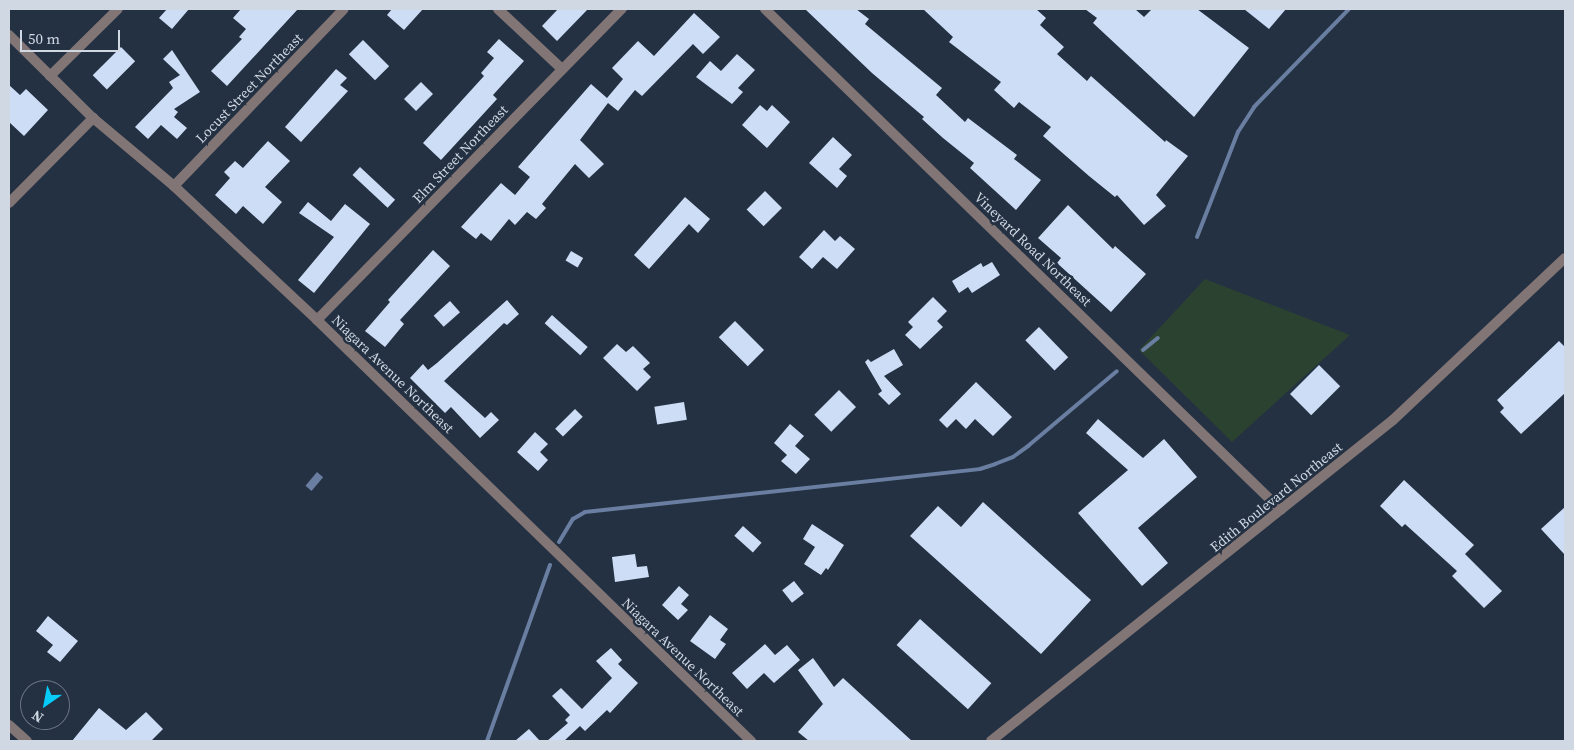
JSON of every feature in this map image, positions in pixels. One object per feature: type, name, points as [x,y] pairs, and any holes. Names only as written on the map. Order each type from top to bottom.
[{"type":"street","points":[[50,76],[118,9]]},
{"type":"street","name":"Locust Street Northeast","points":[[174,186],[344,9]]},
{"type":"street","points":[[498,9],[562,69]]},
{"type":"street","name":"Elm Street Northeast","points":[[317,320],[622,9]]},
{"type":"street","name":"Vineyard Road Northeast","points":[[765,9],[1281,510]]},
{"type":"street","name":"Niagara Avenue Northeast","points":[[9,35],[93,118],[174,186],[317,320],[750,741]]},
{"type":"street","points":[[9,203],[93,118]]},
{"type":"street","name":"Edith Boulevard Northeast","points":[[991,741],[1393,420],[1565,258]]},
{"type":"street","points":[[9,725],[27,741]]},
{"type":"green space","points":[[1205,279],[1350,335],[1232,442],[1139,350]]},
{"type":"water","points":[[317,472],[323,477],[312,491],[305,486]]},
{"type":"building","points":[[167,9],[189,9],[172,29],[159,18]]},
{"type":"building","points":[[241,9],[298,9],[227,86],[211,71],[242,39],[239,37],[246,29],[233,18]]},
{"type":"building","points":[[392,9],[423,9],[404,30],[387,15]]},
{"type":"building","points":[[558,9],[588,9],[557,41],[542,26]]},
{"type":"building","points":[[805,9],[856,9],[869,19],[865,24],[942,88],[936,95],[965,122],[968,118],[1017,155],[1014,159],[1041,180],[1016,210],[970,168],[974,163],[922,119],[924,117],[872,73]]},
{"type":"building","points":[[923,9],[1036,9],[1046,18],[1040,25],[1064,47],[1057,54],[1087,81],[1091,76],[1165,142],[1166,140],[1188,156],[1156,195],[1166,206],[1144,225],[1117,195],[1115,197],[1043,136],[1051,127],[1019,102],[1014,108],[994,90],[1001,82],[949,42],[953,37]]},
{"type":"building","points":[[1085,9],[1135,9],[1144,17],[1152,9],[1197,9],[1249,48],[1194,117],[1093,23],[1097,18]]},
{"type":"building","points":[[1244,9],[1286,9],[1269,29]]},
{"type":"building","points":[[694,13],[720,37],[703,54],[693,44],[642,96],[635,90],[618,111],[608,103],[580,140],[604,164],[589,178],[575,164],[542,204],[546,208],[536,219],[527,212],[515,225],[509,219],[491,241],[481,233],[476,239],[461,227],[501,183],[515,195],[530,177],[518,167],[591,84],[607,98],[623,79],[612,68],[638,41],[654,56]]},
{"type":"building","points":[[499,39],[524,61],[493,95],[497,99],[441,160],[423,143],[484,76],[481,73],[494,58],[487,52]]},
{"type":"building","points":[[363,40],[389,66],[375,80],[349,54]]},
{"type":"building","points":[[121,47],[135,61],[107,89],[93,75]]},
{"type":"building","points":[[172,50],[200,92],[174,109],[178,112],[174,117],[187,128],[177,139],[161,125],[148,139],[135,127],[173,88],[169,82],[180,75],[163,59]]},
{"type":"building","points":[[737,54],[755,70],[738,88],[743,92],[732,104],[696,77],[710,61],[721,71]]},
{"type":"building","points":[[336,69],[347,78],[340,85],[348,91],[301,142],[285,127]]},
{"type":"building","points":[[421,82],[433,94],[416,111],[404,99]]},
{"type":"building","points":[[9,85],[20,95],[26,89],[48,110],[24,136],[9,122]]},
{"type":"building","points":[[760,105],[767,111],[772,105],[790,122],[767,148],[742,125]]},
{"type":"building","points":[[833,137],[852,155],[839,169],[847,176],[837,188],[809,163]]},
{"type":"building","points":[[268,141],[290,161],[265,187],[282,202],[263,224],[243,206],[236,214],[215,195],[230,178],[224,172],[235,161],[243,168]]},
{"type":"building","points":[[360,167],[395,200],[388,208],[352,175]]},
{"type":"building","points":[[765,191],[782,208],[764,226],[747,209]]},
{"type":"building","points":[[685,197],[710,219],[698,233],[689,224],[649,269],[634,255]]},
{"type":"building","points":[[308,202],[331,221],[345,204],[370,224],[314,293],[298,280],[334,237],[299,213]]},
{"type":"building","points":[[1068,205],[1113,249],[1115,246],[1146,274],[1111,312],[1057,263],[1061,258],[1038,238]]},
{"type":"building","points":[[824,230],[835,241],[840,236],[855,249],[837,269],[823,257],[812,269],[799,257]]},
{"type":"building","points":[[433,250],[450,266],[400,320],[404,324],[385,347],[365,331],[390,302],[388,300]]},
{"type":"building","points":[[571,251],[583,258],[578,268],[566,261]]},
{"type":"building","points":[[992,262],[1000,275],[972,293],[968,287],[959,293],[952,281],[981,263],[983,267]]},
{"type":"building","points":[[933,297],[947,311],[937,321],[943,327],[920,349],[905,335],[913,327],[908,322]]},
{"type":"building","points":[[507,300],[519,314],[507,325],[504,323],[444,381],[485,418],[491,412],[499,420],[480,438],[451,407],[445,413],[410,378],[423,364],[428,370],[437,363]]},
{"type":"building","points":[[450,301],[460,312],[444,327],[434,316]]},
{"type":"building","points":[[552,315],[588,347],[580,355],[545,323]]},
{"type":"building","points":[[735,321],[764,350],[748,366],[719,337]]},
{"type":"building","points":[[1039,327],[1068,357],[1055,370],[1025,340]]},
{"type":"building","points":[[1559,341],[1565,347],[1565,393],[1521,434],[1500,412],[1504,408],[1497,400]]},
{"type":"building","points":[[617,344],[626,352],[633,346],[650,363],[643,369],[651,377],[637,391],[603,358]]},
{"type":"building","points":[[894,349],[903,365],[884,376],[901,394],[889,405],[878,394],[882,391],[865,362],[868,359],[871,362]]},
{"type":"building","points":[[1319,365],[1340,386],[1311,415],[1290,394]]},
{"type":"building","points":[[976,382],[1012,417],[993,436],[975,419],[966,429],[956,419],[947,428],[939,420]]},
{"type":"building","points":[[839,390],[856,407],[831,432],[814,415]]},
{"type":"building","points":[[684,402],[687,420],[657,424],[654,407]]},
{"type":"building","points":[[575,409],[583,417],[563,437],[555,429]]},
{"type":"building","points":[[1098,419],[1143,458],[1164,439],[1197,477],[1138,528],[1168,563],[1142,586],[1078,513],[1128,470],[1086,433]]},
{"type":"building","points":[[790,424],[804,436],[795,446],[810,459],[796,474],[781,461],[787,455],[774,443]]},
{"type":"building","points":[[535,432],[548,444],[540,452],[548,460],[538,471],[517,452]]},
{"type":"building","points":[[1404,480],[1474,545],[1465,554],[1502,591],[1484,608],[1452,576],[1457,571],[1405,524],[1402,527],[1380,506]]},
{"type":"building","points":[[983,502],[1091,600],[1041,654],[910,536],[938,506],[961,527]]},
{"type":"building","points":[[1565,507],[1565,555],[1541,529]]},
{"type":"building","points":[[812,524],[844,545],[828,570],[826,568],[821,575],[804,564],[815,547],[803,539]]},
{"type":"building","points":[[743,526],[762,543],[753,552],[734,536]]},
{"type":"building","points":[[635,554],[637,567],[647,566],[649,577],[615,582],[612,557]]},
{"type":"building","points":[[794,581],[804,594],[792,603],[782,590]]},
{"type":"building","points":[[679,586],[689,595],[681,604],[688,610],[678,620],[662,605]]},
{"type":"building","points":[[710,615],[728,629],[720,640],[726,644],[715,659],[690,641]]},
{"type":"building","points":[[48,616],[78,641],[60,662],[47,652],[53,645],[36,631]]},
{"type":"building","points":[[920,619],[991,683],[968,709],[897,645]]},
{"type":"building","points":[[765,644],[775,655],[787,645],[800,660],[774,683],[764,673],[747,689],[732,673]]},
{"type":"building","points":[[611,648],[622,660],[618,664],[638,683],[610,713],[607,710],[585,731],[580,726],[564,741],[547,741],[568,723],[565,720],[570,715],[552,696],[561,688],[582,709],[612,678],[596,661]]},
{"type":"building","points":[[813,658],[834,687],[843,678],[912,741],[809,741],[798,732],[823,704],[798,670]]},
{"type":"building","points":[[99,708],[126,730],[146,712],[163,729],[151,741],[72,741]]},
{"type":"building","points":[[529,729],[540,741],[515,741]]},
{"type":"waterway","points":[[1197,237],[1238,132],[1254,107],[1349,9]]},
{"type":"waterway","points":[[1143,350],[1158,338]]},
{"type":"waterway","points":[[559,542],[573,519],[585,512],[980,469],[1013,457],[1117,371]]},
{"type":"waterway","points":[[487,741],[550,565]]}]
